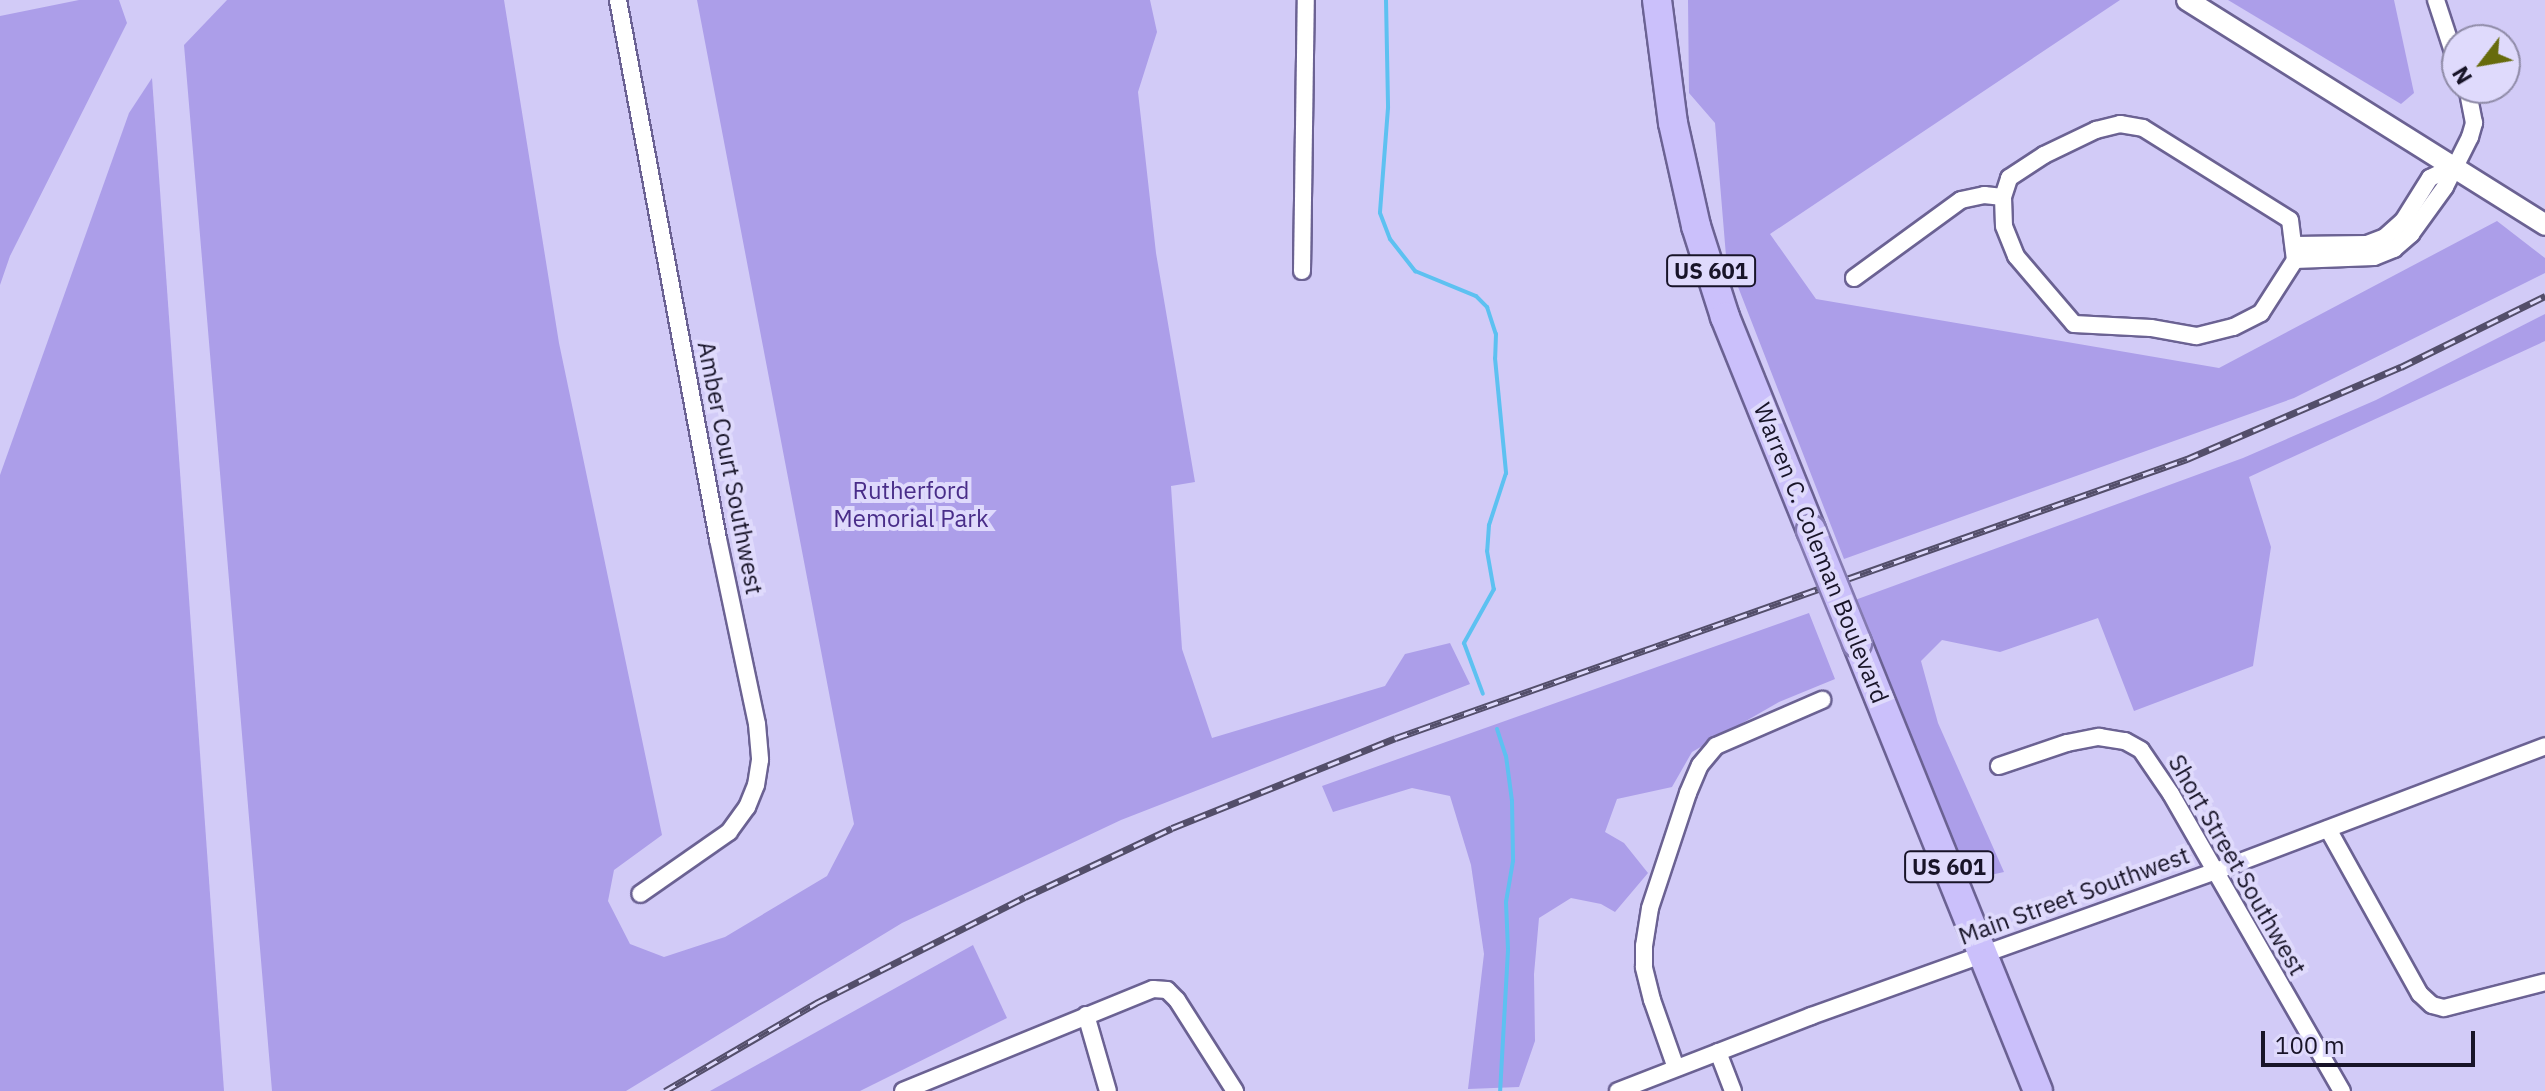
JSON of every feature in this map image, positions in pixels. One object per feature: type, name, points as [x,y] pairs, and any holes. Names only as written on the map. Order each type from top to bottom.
[{"type":"highway","name":"Warren C. Coleman Boulevard","points":[[1657,0],[1673,123],[1696,226],[1725,317],[2038,1091]]},
{"type":"street","name":"Amber Court Southwest","points":[[618,0],[718,539],[757,724],[760,760],[756,785],[747,807],[729,832],[640,894]]},
{"type":"street","points":[[1302,271],[1306,0]]},
{"type":"street","points":[[2187,0],[2545,225]]},
{"type":"street","points":[[2436,0],[2444,24]]},
{"type":"street","points":[[2295,252],[2374,257],[2394,249],[2411,234],[2439,196],[2474,123],[2470,104]]},
{"type":"street","points":[[2120,124],[2143,128],[2290,220],[2295,252],[2261,313],[2233,327],[2196,336],[2151,328],[2074,324],[2016,256],[2004,226],[2003,197],[2009,178],[2044,155],[2096,130],[2120,124]]},
{"type":"street","points":[[1854,278],[1961,200],[1984,195],[2003,197]]},
{"type":"street","points":[[1676,1068],[1652,1000],[1644,967],[1644,946],[1650,908],[1688,793],[1700,765],[1716,746],[1822,700]]},
{"type":"street","name":"Short Street Southwest","points":[[1999,766],[2067,743],[2099,737],[2125,741],[2141,750],[2156,770],[2342,1091]]},
{"type":"street","name":"Main Street Southwest","points":[[1618,1091],[2214,872],[2545,746]]},
{"type":"street","points":[[2328,829],[2420,994],[2432,1005],[2444,1008],[2545,982]]},
{"type":"street","points":[[903,1091],[1138,993],[1167,990],[1199,1032],[1235,1091]]},
{"type":"street","points":[[1086,1015],[1108,1091]]},
{"type":"street","points":[[1718,1052],[1733,1091]]},
{"type":"green space","points":[[79,0],[119,0],[127,23],[10,256],[0,285],[0,16]]},
{"type":"green space","name":"Rutherford Memorial Park","points":[[227,0],[504,0],[559,343],[662,835],[614,870],[608,901],[630,944],[664,957],[725,937],[827,876],[854,824],[697,0],[1150,0],[1157,32],[1138,92],[1156,253],[1195,482],[1171,486],[1182,649],[1212,738],[1385,686],[1405,654],[1450,643],[1470,684],[1121,820],[902,923],[626,1091],[272,1091],[184,45]]},
{"type":"green space","points":[[1688,0],[2120,0],[1770,234],[1816,299],[2219,368],[2497,221],[2545,258],[2545,273],[2294,398],[1844,559],[1726,256],[1715,123],[1689,93]]},
{"type":"green space","points":[[2228,0],[2394,0],[2414,93],[2401,104]]},
{"type":"green space","points":[[152,78],[224,1091],[0,1091],[0,475],[129,113]]},
{"type":"green space","points":[[2545,314],[2545,341],[2249,477],[2271,547],[2253,666],[2134,711],[2098,618],[2000,652],[1942,640],[1921,661],[1938,723],[2004,872],[1968,880],[1855,600],[2243,458],[2376,400]]},
{"type":"green space","points":[[1809,613],[1835,679],[1779,702],[1692,752],[1672,787],[1617,799],[1605,832],[1624,843],[1648,873],[1615,912],[1601,904],[1571,898],[1539,918],[1534,974],[1535,1041],[1519,1087],[1468,1089],[1484,954],[1471,865],[1450,796],[1412,788],[1333,812],[1322,786]]},
{"type":"green space","points":[[973,945],[1007,1018],[860,1091],[710,1091]]},
{"type":"waterway","points":[[1386,0],[1388,108],[1380,213],[1390,239],[1415,271],[1476,296],[1487,307],[1496,334],[1495,358],[1506,473],[1489,525],[1487,551],[1494,589],[1464,643],[1483,694]]},
{"type":"waterway","points":[[1497,729],[1506,756],[1512,801],[1513,861],[1506,902],[1508,950],[1500,1091]]},
{"type":"railway","points":[[665,1091],[816,1003],[1025,897],[1172,828],[1396,738],[2187,459],[2401,367],[2545,296]]}]
